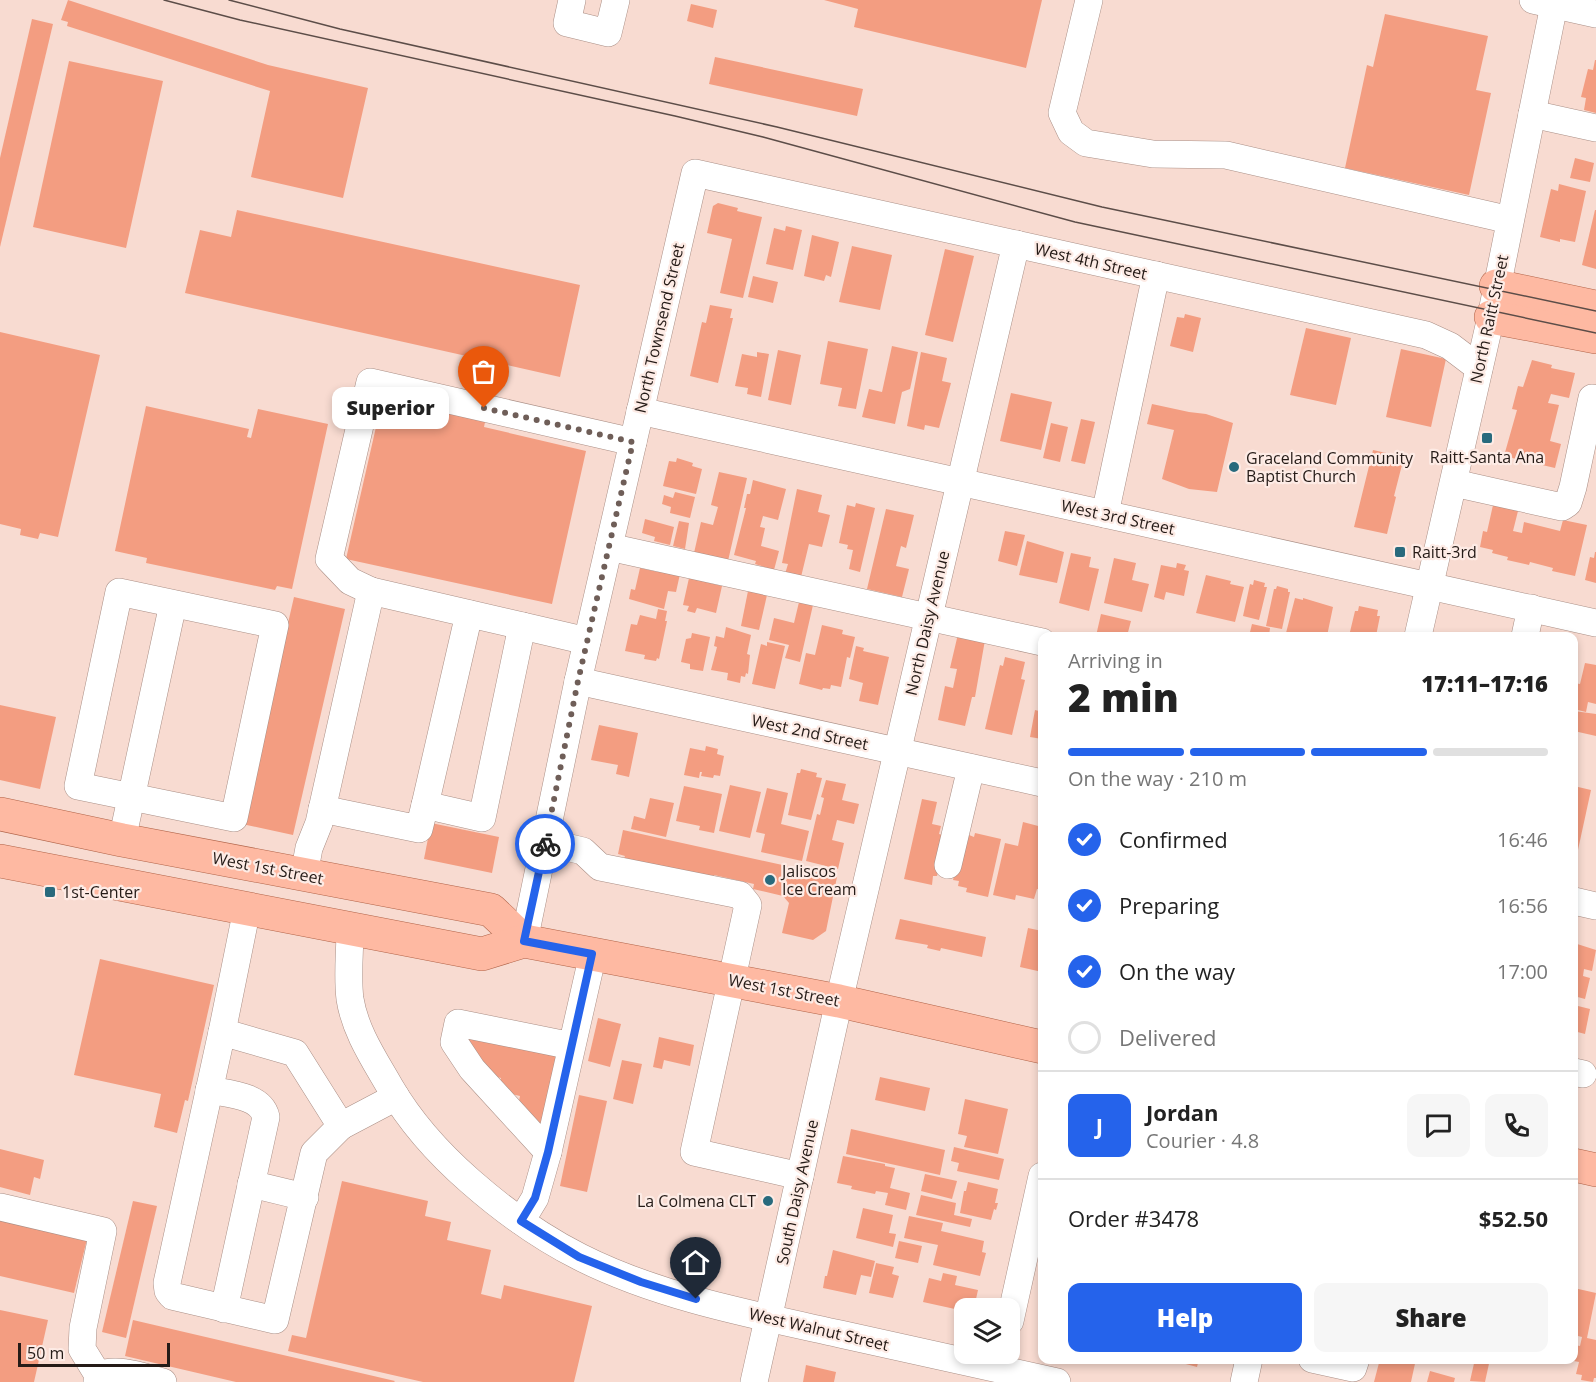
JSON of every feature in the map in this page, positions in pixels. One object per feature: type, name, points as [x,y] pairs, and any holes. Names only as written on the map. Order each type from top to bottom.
[{"type":"main road","points":[[1494,301],[1596,307]]},
{"type":"main road","points":[[1494,301],[1596,337]]},
{"type":"main road","name":"West 1st Street","points":[[0,814],[122,840],[491,910],[524,941]]},
{"type":"main road","name":"West 1st Street","points":[[0,861],[482,954],[524,941],[838,1001],[1038,1046]]},
{"type":"main road","points":[[1578,1166],[1596,1170]]},
{"type":"street","points":[[572,0],[567,24],[608,33],[616,0]]},
{"type":"street","points":[[1089,0],[1062,113],[1071,132],[1086,143],[1153,154],[1226,155],[1510,220]]},
{"type":"street","points":[[1548,2],[1596,14]]},
{"type":"street","name":"North Raitt Street","points":[[1420,632],[1494,301],[1532,114],[1548,2]]},
{"type":"street","points":[[1532,114],[1596,128]]},
{"type":"street","name":"West 4th Street","points":[[695,173],[1425,335],[1450,346],[1479,368]]},
{"type":"street","name":"North Townsend Street","points":[[524,941],[578,681],[695,173]]},
{"type":"street","name":"North Daisy Avenue","points":[[838,1001],[1016,244]]},
{"type":"street","points":[[1105,514],[1156,275]]},
{"type":"street","points":[[587,641],[371,591],[350,581],[329,559],[370,382],[633,442]]},
{"type":"street","points":[[1454,483],[1562,507],[1568,503],[1573,487],[1592,398]]},
{"type":"street","name":"West 3rd Street","points":[[640,411],[1596,622]]},
{"type":"street","points":[[609,547],[1038,641]]},
{"type":"street","points":[[304,875],[309,848],[320,823],[371,591]]},
{"type":"street","points":[[119,592],[173,604],[275,625],[234,818],[78,786],[119,592]]},
{"type":"street","points":[[122,840],[173,604]]},
{"type":"street","points":[[1526,632],[1531,608]]},
{"type":"street","points":[[322,809],[419,829],[469,614]]},
{"type":"street","points":[[425,805],[482,818],[522,626]]},
{"type":"street","name":"West 2nd Street","points":[[578,681],[1038,782]]},
{"type":"street","points":[[948,865],[971,768]]},
{"type":"street","points":[[545,842],[583,851],[600,867],[740,895],[748,905],[694,1152],[800,1176]]},
{"type":"street","points":[[1578,902],[1596,906]]},
{"type":"street","points":[[247,909],[167,1283],[168,1291],[172,1296],[275,1320],[314,1154],[341,1126],[396,1097]]},
{"type":"street","name":"West Walnut Street","points":[[350,929],[350,998],[367,1048],[421,1133],[454,1167],[494,1202],[521,1221],[579,1257],[641,1282],[714,1305],[1057,1382]]},
{"type":"street","points":[[521,1221],[535,1198],[548,1152],[592,954]]},
{"type":"street","name":"South Daisy Avenue","points":[[754,1382],[838,1001]]},
{"type":"street","points":[[548,1152],[472,1069],[454,1042],[458,1023],[572,1046]]},
{"type":"street","points":[[222,1032],[295,1053],[341,1126]]},
{"type":"street","points":[[209,1090],[256,1101],[264,1109],[266,1117],[224,1309]]},
{"type":"street","points":[[251,1184],[305,1197]]},
{"type":"street","points":[[1015,1298],[1038,1194]]},
{"type":"street","points":[[0,1207],[103,1231],[83,1328],[82,1349],[97,1378],[106,1372],[120,1372],[163,1382]]},
{"type":"street","points":[[1244,1382],[1248,1364]]},
{"type":"street","points":[[1335,1364],[1353,1368],[1354,1364]]},
{"type":"building","points":[[68,0],[268,65],[368,88],[343,198],[251,177],[270,91],[67,26],[68,22],[61,20]]},
{"type":"building","points":[[824,0],[1042,0],[1026,68],[854,27],[858,9]]},
{"type":"building","points":[[691,4],[717,10],[713,28],[687,21]]},
{"type":"building","points":[[1385,14],[1488,36],[1476,90],[1491,93],[1469,195],[1345,168],[1367,65],[1373,67]]},
{"type":"building","points":[[32,19],[53,24],[0,247],[0,158]]},
{"type":"building","points":[[715,57],[863,89],[857,116],[709,84]]},
{"type":"building","points":[[1595,60],[1596,113],[1584,110],[1586,98],[1581,97],[1588,69],[1593,70]]},
{"type":"building","points":[[69,61],[163,81],[126,248],[33,227]]},
{"type":"building","points":[[1575,158],[1594,163],[1590,182],[1570,178]]},
{"type":"building","points":[[1559,184],[1586,191],[1575,242],[1560,239],[1560,242],[1540,237],[1551,189],[1558,191]]},
{"type":"building","points":[[718,203],[738,208],[737,211],[762,217],[743,298],[720,293],[732,239],[707,233],[713,206]]},
{"type":"building","points":[[237,210],[580,285],[560,377],[185,293],[200,230],[231,237]]},
{"type":"building","points":[[1596,210],[1596,269],[1582,265]]},
{"type":"building","points":[[786,226],[802,230],[793,270],[766,264],[774,228],[785,231]]},
{"type":"building","points":[[812,235],[839,242],[831,277],[826,275],[824,281],[804,276]]},
{"type":"building","points":[[852,246],[892,255],[880,310],[839,302]]},
{"type":"building","points":[[945,249],[974,256],[953,342],[925,335]]},
{"type":"building","points":[[753,276],[778,282],[773,303],[748,297]]},
{"type":"building","points":[[710,305],[732,309],[730,318],[733,318],[718,383],[690,376],[702,322],[706,323]]},
{"type":"building","points":[[1185,314],[1201,318],[1193,352],[1170,346],[1177,317],[1184,318]]},
{"type":"building","points":[[1306,328],[1351,338],[1336,405],[1290,395]]},
{"type":"building","points":[[0,332],[100,355],[58,537],[40,533],[38,539],[20,535],[21,529],[0,524]]},
{"type":"building","points":[[828,341],[868,349],[856,409],[838,406],[842,388],[820,384]]},
{"type":"building","points":[[892,346],[918,352],[910,389],[902,392],[895,424],[862,417],[869,389],[882,392]]},
{"type":"building","points":[[1401,349],[1446,359],[1431,427],[1386,417]]},
{"type":"building","points":[[778,350],[801,355],[791,405],[768,400]]},
{"type":"building","points":[[757,352],[769,354],[761,397],[747,394],[748,388],[735,386],[742,354],[757,357]]},
{"type":"building","points":[[921,352],[947,358],[942,381],[951,383],[939,428],[925,425],[924,430],[907,426]]},
{"type":"building","points":[[1532,360],[1552,365],[1551,368],[1575,373],[1569,398],[1551,394],[1548,403],[1559,405],[1550,441],[1561,444],[1555,468],[1504,456],[1517,410],[1512,409],[1518,386],[1523,387]]},
{"type":"building","points":[[1011,393],[1052,402],[1041,450],[1000,441]]},
{"type":"building","points":[[399,400],[487,412],[484,427],[586,451],[552,604],[346,559],[381,405],[397,409]]},
{"type":"building","points":[[1152,404],[1206,414],[1233,423],[1217,492],[1189,489],[1162,479],[1174,430],[1147,424]]},
{"type":"building","points":[[146,406],[249,429],[247,437],[251,438],[258,409],[328,424],[292,589],[277,586],[275,590],[146,563],[147,558],[115,551]]},
{"type":"building","points":[[1081,419],[1095,422],[1085,464],[1071,461]]},
{"type":"building","points":[[1051,423],[1068,427],[1060,462],[1043,458]]},
{"type":"building","points":[[1373,450],[1404,457],[1387,534],[1354,527]]},
{"type":"building","points":[[677,458],[693,463],[692,466],[702,469],[696,494],[663,486],[669,461],[676,462]]},
{"type":"building","points":[[719,472],[747,478],[728,561],[694,553],[701,522],[713,525],[718,507],[711,505]]},
{"type":"building","points":[[753,480],[786,489],[778,520],[763,516],[760,527],[765,528],[761,546],[779,551],[774,570],[755,564],[756,561],[734,555],[746,508],[744,508],[747,494],[750,494]]},
{"type":"building","points":[[797,489],[822,495],[818,512],[830,515],[822,547],[809,544],[801,577],[785,574],[788,564],[782,563]]},
{"type":"building","points":[[675,492],[695,497],[690,518],[670,513],[671,507],[662,504],[664,495],[673,498]]},
{"type":"building","points":[[856,503],[875,508],[860,572],[849,569],[853,550],[847,549],[848,545],[839,543],[847,505],[855,507]]},
{"type":"building","points":[[1493,505],[1518,511],[1513,531],[1522,533],[1524,522],[1560,531],[1563,520],[1587,525],[1575,576],[1552,571],[1553,568],[1530,562],[1529,565],[1507,560],[1508,557],[1480,547],[1483,531],[1487,532]]},
{"type":"building","points":[[886,509],[914,515],[906,548],[901,546],[896,566],[909,569],[902,597],[867,589]]},
{"type":"building","points":[[645,519],[674,527],[670,545],[654,541],[655,537],[642,533]]},
{"type":"building","points":[[679,521],[689,523],[685,549],[673,546]]},
{"type":"building","points":[[1005,531],[1025,535],[1017,566],[998,561]]},
{"type":"building","points":[[1027,541],[1064,552],[1057,583],[1019,575]]},
{"type":"building","points":[[1595,552],[1596,583],[1585,580],[1590,557],[1594,558]]},
{"type":"building","points":[[1071,553],[1091,557],[1089,567],[1099,569],[1089,611],[1059,603]]},
{"type":"building","points":[[1114,558],[1136,563],[1132,580],[1149,584],[1142,612],[1104,603]]},
{"type":"building","points":[[1177,563],[1186,565],[1184,570],[1189,571],[1184,596],[1166,592],[1164,600],[1154,597],[1161,565],[1176,568]]},
{"type":"building","points":[[640,568],[658,572],[659,568],[680,574],[676,592],[668,591],[664,609],[629,599],[631,589],[635,590]]},
{"type":"building","points":[[1206,575],[1231,581],[1230,584],[1244,587],[1235,622],[1196,613]]},
{"type":"building","points":[[689,578],[722,586],[716,613],[697,608],[695,613],[687,611],[689,606],[683,605]]},
{"type":"building","points":[[1254,580],[1265,583],[1264,587],[1267,587],[1259,620],[1243,616],[1250,584],[1253,585]]},
{"type":"building","points":[[1277,586],[1288,589],[1290,592],[1282,629],[1266,626],[1274,589]]},
{"type":"building","points":[[748,591],[767,595],[759,630],[741,626]]},
{"type":"building","points":[[294,597],[345,609],[293,835],[242,824]]},
{"type":"building","points":[[1295,598],[1303,600],[1303,598],[1333,607],[1328,632],[1286,632]]},
{"type":"building","points":[[799,602],[813,605],[800,662],[785,658],[789,645],[769,640],[774,618],[794,623]]},
{"type":"building","points":[[1359,606],[1378,610],[1377,616],[1380,616],[1377,632],[1350,632],[1355,611],[1358,611]]},
{"type":"building","points":[[658,609],[667,611],[659,659],[657,658],[656,661],[644,659],[645,655],[625,651],[631,624],[637,625],[640,615],[656,619]]},
{"type":"building","points":[[1101,614],[1131,621],[1128,632],[1097,632]]},
{"type":"building","points":[[1252,624],[1270,628],[1270,632],[1250,632]]},
{"type":"building","points":[[822,625],[843,630],[842,634],[855,637],[850,658],[847,657],[841,687],[831,685],[830,689],[823,688],[822,690],[799,684],[806,653],[815,655]]},
{"type":"building","points":[[726,627],[751,635],[747,654],[750,655],[748,674],[746,673],[745,677],[741,676],[740,683],[727,680],[728,673],[711,670],[717,647],[714,646],[716,636],[724,638]]},
{"type":"building","points":[[692,633],[710,637],[703,671],[690,669],[690,664],[681,662],[686,639],[691,638]]},
{"type":"building","points":[[958,634],[985,640],[975,697],[972,697],[965,726],[938,720],[945,686],[953,688],[957,669],[950,668]]},
{"type":"building","points":[[767,642],[785,646],[775,689],[752,684],[761,644],[767,646]]},
{"type":"building","points":[[856,646],[864,648],[863,651],[889,657],[878,705],[859,701],[863,683],[849,679]]},
{"type":"building","points":[[1005,657],[1025,662],[1021,679],[1025,680],[1012,735],[985,729],[1000,665],[1003,666]]},
{"type":"building","points":[[1585,663],[1596,665],[1596,704],[1588,702],[1586,712],[1578,710],[1578,684],[1580,684]]},
{"type":"building","points":[[0,705],[56,717],[40,789],[0,780]]},
{"type":"building","points":[[1035,710],[1038,711],[1038,738],[1030,737]]},
{"type":"building","points":[[1578,712],[1596,714],[1596,736],[1578,732]]},
{"type":"building","points":[[599,725],[638,733],[629,777],[616,774],[618,765],[591,760]]},
{"type":"building","points":[[706,746],[718,749],[717,754],[724,756],[720,776],[714,775],[713,778],[701,776],[702,772],[699,778],[684,775],[690,748],[705,751]]},
{"type":"building","points":[[801,769],[817,773],[816,777],[822,778],[811,820],[788,815],[797,773],[800,773]]},
{"type":"building","points":[[826,780],[846,784],[842,800],[859,804],[854,824],[837,820],[832,840],[844,843],[838,869],[806,861],[817,814],[820,815],[824,798],[821,797]]},
{"type":"building","points":[[730,785],[761,792],[750,838],[719,831]]},
{"type":"building","points":[[684,786],[722,794],[714,833],[699,830],[700,826],[676,821]]},
{"type":"building","points":[[1578,787],[1591,790],[1578,850]]},
{"type":"building","points":[[767,788],[788,793],[781,824],[809,831],[802,861],[761,852],[765,834],[756,832]]},
{"type":"building","points":[[650,798],[674,803],[666,837],[631,829],[634,816],[645,819]]},
{"type":"building","points":[[922,799],[937,802],[932,824],[941,826],[939,834],[946,836],[937,876],[933,876],[932,885],[904,879]]},
{"type":"building","points":[[1023,822],[1038,826],[1038,889],[1034,899],[1016,895],[1015,900],[993,895],[1005,843],[1018,846]]},
{"type":"building","points":[[431,823],[499,837],[492,873],[424,859]]},
{"type":"building","points":[[623,830],[837,877],[826,931],[813,940],[782,933],[789,903],[783,896],[753,889],[754,884],[714,875],[713,881],[623,861],[625,856],[618,854]]},
{"type":"building","points":[[975,833],[1001,839],[988,897],[966,892],[967,888],[958,886],[959,881],[953,880],[963,839],[969,835],[974,837]]},
{"type":"building","points":[[900,919],[986,937],[982,957],[941,948],[940,951],[927,948],[928,945],[895,939]]},
{"type":"building","points":[[1028,928],[1038,930],[1038,971],[1020,967]]},
{"type":"building","points":[[1578,944],[1596,950],[1592,971],[1584,969],[1583,976],[1590,978],[1585,999],[1578,997]]},
{"type":"building","points":[[100,959],[214,985],[188,1101],[185,1100],[177,1133],[154,1127],[161,1094],[74,1075]]},
{"type":"building","points":[[1578,1006],[1590,1009],[1585,1034],[1578,1032]]},
{"type":"building","points":[[598,1018],[621,1024],[610,1067],[588,1061]]},
{"type":"building","points":[[469,1036],[558,1055],[550,1131],[517,1111],[520,1096],[498,1091],[501,1078],[484,1074],[466,1050]]},
{"type":"building","points":[[659,1037],[694,1045],[690,1066],[664,1060],[662,1069],[653,1067]]},
{"type":"building","points":[[622,1060],[642,1064],[633,1104],[613,1099]]},
{"type":"building","points":[[880,1077],[930,1088],[925,1111],[875,1100]]},
{"type":"building","points":[[579,1095],[607,1101],[587,1192],[560,1186]]},
{"type":"building","points":[[965,1099],[1008,1109],[998,1154],[964,1147],[967,1136],[958,1134]]},
{"type":"building","points":[[851,1129],[945,1150],[940,1175],[846,1154]]},
{"type":"building","points":[[954,1147],[1004,1159],[999,1180],[957,1171],[959,1163],[951,1161]]},
{"type":"building","points":[[0,1149],[44,1160],[40,1179],[34,1177],[30,1195],[0,1187]]},
{"type":"building","points":[[843,1156],[895,1168],[890,1188],[910,1193],[906,1210],[885,1205],[888,1193],[876,1191],[875,1194],[851,1189],[852,1186],[837,1183]]},
{"type":"building","points":[[925,1174],[957,1181],[952,1199],[921,1191]]},
{"type":"building","points":[[342,1181],[428,1201],[425,1216],[451,1222],[447,1240],[491,1250],[481,1294],[501,1299],[504,1285],[592,1306],[574,1382],[423,1382],[288,1351],[292,1335],[306,1338]]},
{"type":"building","points":[[968,1182],[998,1189],[995,1203],[998,1203],[991,1220],[960,1213]]},
{"type":"building","points":[[921,1195],[956,1203],[954,1215],[972,1219],[970,1227],[916,1215]]},
{"type":"building","points":[[133,1201],[157,1206],[126,1338],[102,1332]]},
{"type":"building","points":[[863,1208],[893,1215],[889,1233],[896,1234],[893,1247],[856,1238]]},
{"type":"building","points":[[909,1216],[943,1223],[941,1231],[984,1241],[982,1252],[986,1253],[980,1276],[933,1265],[938,1245],[904,1238]]},
{"type":"building","points":[[0,1219],[87,1239],[74,1293],[0,1276]]},
{"type":"building","points":[[899,1241],[922,1246],[918,1263],[895,1258]]},
{"type":"building","points":[[833,1250],[875,1261],[871,1277],[861,1275],[856,1295],[823,1288]]},
{"type":"building","points":[[876,1263],[894,1267],[892,1274],[899,1276],[893,1298],[869,1293]]},
{"type":"building","points":[[943,1273],[957,1276],[955,1285],[978,1290],[976,1298],[954,1298],[954,1309],[923,1302],[929,1278],[941,1281]]},
{"type":"building","points":[[1578,1289],[1596,1293],[1587,1338],[1596,1340],[1596,1378],[1593,1382],[1581,1380],[1582,1375],[1576,1374],[1579,1362],[1578,1346],[1580,1346],[1582,1337],[1578,1336]]},
{"type":"building","points":[[0,1310],[48,1320],[34,1382],[0,1382]]},
{"type":"building","points":[[133,1320],[395,1381],[236,1382],[125,1356]]},
{"type":"building","points":[[1379,1364],[1415,1364],[1411,1382],[1374,1382]]},
{"type":"building","points":[[1474,1364],[1489,1364],[1485,1382],[1470,1381]]},
{"type":"building","points":[[806,1365],[836,1372],[834,1382],[803,1382]]},
{"type":"building","points":[[1430,1371],[1455,1378],[1454,1382],[1427,1382]]},
{"type":"tram line","points":[[164,0],[240,20],[763,137],[1075,222],[1596,333]]},
{"type":"tram line","points":[[229,0],[340,29],[777,127],[1102,207],[1596,311]]},
{"type":"way so far","points":[[484,408],[633,442],[578,681],[545,844]]},
{"type":"place","name":"Superior","points":[[484,408]]},
{"type":"place","name":"Raitt-Santa Ana","points":[[1487,438]]},
{"type":"place","name":"Graceland Community Baptist Church","points":[[1234,467]]},
{"type":"place","name":"Raitt-3rd","points":[[1400,552]]},
{"type":"place","name":"Jaliscos Ice Cream","points":[[770,880]]},
{"type":"place","name":"1st-Center","points":[[50,892]]},
{"type":"place","name":"La Colmena CLT","points":[[768,1201]]},
{"type":"route","points":[[545,844],[524,941],[592,954],[548,1152],[535,1198],[521,1221],[579,1257],[641,1282],[696,1299]]}]
